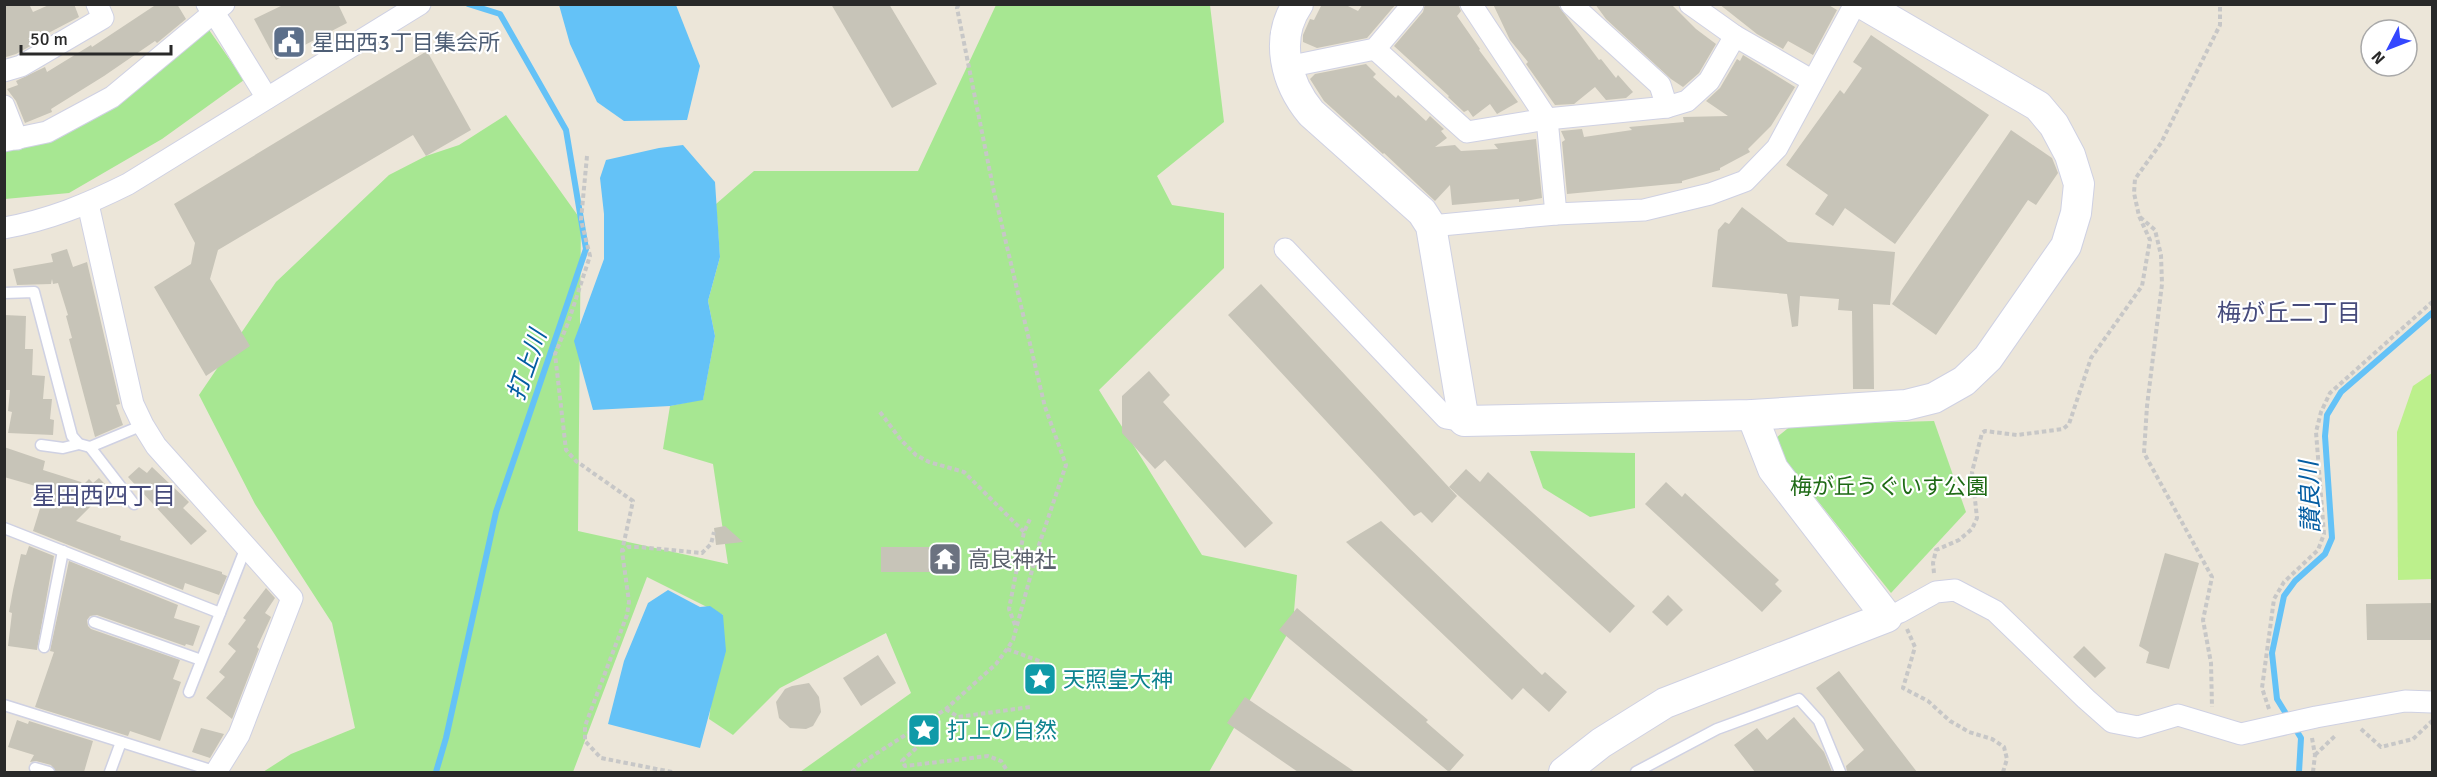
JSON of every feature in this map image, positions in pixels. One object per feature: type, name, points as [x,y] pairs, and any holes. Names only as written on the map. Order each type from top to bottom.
[{"type":"street","points":[[4,71],[21,66],[103,18],[97,4]]},
{"type":"street","points":[[4,228],[31,223],[88,204],[128,184],[420,4]]},
{"type":"street","points":[[1298,4],[1284,37],[1287,67],[1298,96],[1311,113],[1422,212],[1431,226],[1464,421]]},
{"type":"street","points":[[1287,67],[1375,49],[1413,4]]},
{"type":"street","points":[[1471,4],[1547,118],[1556,214]]},
{"type":"street","points":[[1570,4],[1660,85],[1667,107]]},
{"type":"street","points":[[1690,4],[1735,36],[1813,81]]},
{"type":"street","points":[[1431,226],[1556,214],[1644,210],[1710,194],[1745,181],[1777,148],[1855,4]]},
{"type":"street","points":[[1285,249],[1446,418],[1464,421],[1752,415],[1906,405],[1934,398],[1964,381],[1988,358],[2066,246],[2076,213],[2079,184],[2070,155],[2054,125],[2038,106],[1863,4]]},
{"type":"street","points":[[4,106],[11,140],[47,132],[112,97],[215,7],[267,98]]},
{"type":"street","points":[[1375,49],[1467,132],[1547,118],[1667,107],[1687,101],[1709,81],[1735,36]]},
{"type":"street","points":[[88,204],[133,404],[142,425],[156,446],[292,598],[239,735],[216,772]]},
{"type":"street","points":[[1752,415],[1773,469],[1894,615]]},
{"type":"street","points":[[1564,772],[1601,743],[1665,703],[1894,615],[1936,592],[1955,590],[1995,611],[2112,722],[2138,728],[2178,715],[2241,734],[2314,727],[2405,701],[2433,702]]},
{"type":"lane","points":[[4,293],[34,292],[72,436],[85,445],[134,504]]},
{"type":"lane","points":[[41,445],[63,448],[85,445],[142,425]]},
{"type":"lane","points":[[4,528],[220,613]]},
{"type":"lane","points":[[189,692],[246,547]]},
{"type":"lane","points":[[44,647],[63,551]]},
{"type":"lane","points":[[94,622],[201,660]]},
{"type":"lane","points":[[1636,772],[1717,729],[1799,699],[1819,721],[1840,772]]},
{"type":"lane","points":[[4,705],[216,772]]},
{"type":"lane","points":[[110,772],[121,742]]},
{"type":"lane","points":[[35,768],[49,772]]},
{"type":"path","points":[[852,772],[860,764],[945,709],[996,664],[1007,649],[1013,640],[1039,545],[1065,465],[1045,407],[994,192],[957,8],[959,4]]},
{"type":"path","points":[[1936,592],[1933,563],[1936,550],[1959,540],[1972,529],[1977,518],[1971,471],[1982,433],[1985,431],[2017,435],[2063,429],[2069,424],[2091,358],[2142,286],[2150,240],[2139,216],[2134,193],[2135,179],[2161,143],[2220,25],[2220,4]]},
{"type":"path","points":[[586,156],[581,220],[590,256],[568,323],[555,354],[566,450],[585,468],[633,501],[622,551],[629,602],[627,615],[590,709],[585,726],[585,741],[600,758],[672,772]]},
{"type":"path","points":[[2139,216],[2156,230],[2161,255],[2162,284],[2147,406],[2144,453],[2212,577],[2203,620],[2211,663],[2212,726]]},
{"type":"path","points":[[2269,711],[2262,688],[2274,599],[2284,582],[2318,550],[2324,534],[2316,432],[2321,412],[2330,393],[2433,302]]},
{"type":"path","points":[[880,412],[901,440],[916,455],[929,462],[964,472],[1024,532]]},
{"type":"path","points":[[1016,627],[1009,609],[1024,532],[1030,519]]},
{"type":"path","points":[[622,551],[628,547],[639,547],[702,553],[711,544],[714,532]]},
{"type":"path","points":[[1010,553],[1019,555]]},
{"type":"path","points":[[1894,615],[1915,647],[1903,688],[1928,701],[1950,721],[1969,732],[1992,739],[2004,747],[2007,759],[2002,772]]},
{"type":"path","points":[[1007,649],[1042,663],[1052,672]]},
{"type":"path","points":[[945,709],[958,717],[1030,707]]},
{"type":"path","points":[[928,721],[935,731],[902,761],[905,766],[988,756],[1001,761],[1008,772]]},
{"type":"path","points":[[2351,728],[2360,728],[2381,747],[2413,738],[2433,721]]},
{"type":"path","points":[[2313,772],[2314,727]]},
{"type":"path","points":[[2315,755],[2341,729]]},
{"type":"green space","points":[[996,5],[1210,5],[1224,122],[1157,176],[1172,205],[1224,213],[1224,268],[1099,390],[1202,555],[1297,575],[1293,624],[1209,772],[800,772],[911,693],[886,633],[780,688],[733,735],[709,719],[723,615],[647,577],[573,772],[263,772],[291,754],[355,728],[332,623],[255,504],[199,395],[276,282],[389,175],[426,156],[459,145],[506,115],[581,220],[578,531],[728,564],[713,464],[663,449],[670,406],[703,399],[715,336],[708,301],[720,257],[716,204],[754,171],[918,171]]},
{"type":"green space","points":[[207,27],[244,80],[162,139],[69,193],[5,199],[4,148],[17,147]]},
{"type":"green space","points":[[2432,373],[2432,579],[2398,580],[2397,432],[2413,386]]},
{"type":"green space","name":"梅が丘うぐいす公園","points":[[1934,421],[1966,512],[1891,593],[1771,442],[1792,425]]},
{"type":"green space","points":[[1530,451],[1635,453],[1635,508],[1590,517],[1543,488]]},
{"type":"water","points":[[559,5],[676,5],[700,66],[687,120],[624,121],[597,102],[570,44]]},
{"type":"water","points":[[683,145],[715,182],[720,257],[708,301],[715,336],[703,400],[670,406],[593,410],[574,341],[604,259],[604,214],[600,178],[606,160]]},
{"type":"water","points":[[668,590],[700,607],[710,606],[723,615],[726,651],[700,748],[608,724],[624,661],[648,603]]},
{"type":"building","points":[[4,4],[29,4],[33,12],[51,4],[74,4],[79,17],[33,41],[34,44],[16,54],[6,57]]},
{"type":"building","points":[[157,4],[177,4],[186,19],[157,43],[155,41],[51,109],[52,112],[25,123],[16,101],[7,89],[18,85],[16,81],[45,67],[47,72],[91,45],[92,47]]},
{"type":"building","name":"星田西3丁目集会所","points":[[285,4],[338,4],[347,23],[276,60],[254,19]]},
{"type":"building","points":[[831,4],[889,4],[937,84],[892,108]]},
{"type":"building","points":[[1322,4],[1344,4],[1358,11],[1363,4],[1396,4],[1367,38],[1317,48],[1303,42],[1303,35],[1310,19],[1314,20]]},
{"type":"building","points":[[1425,4],[1458,4],[1461,11],[1457,16],[1518,102],[1497,114],[1490,104],[1473,117],[1468,110],[1464,112],[1394,46],[1423,12]]},
{"type":"building","points":[[1493,4],[1557,4],[1599,60],[1601,59],[1616,78],[1618,75],[1633,92],[1626,98],[1606,100],[1595,87],[1574,104],[1555,105],[1526,64],[1528,62],[1510,40]]},
{"type":"building","points":[[1595,4],[1671,4],[1696,29],[1716,44],[1699,73],[1683,87],[1671,79],[1606,19]]},
{"type":"building","points":[[1719,4],[1827,4],[1837,10],[1813,55],[1788,41],[1783,49],[1757,34]]},
{"type":"building","points":[[1871,35],[1989,115],[1895,244],[1845,208],[1833,226],[1815,214],[1828,195],[1786,165],[1840,90],[1844,94],[1862,68],[1853,62]]},
{"type":"building","points":[[427,51],[471,130],[426,156],[413,135],[218,250],[210,279],[250,346],[206,376],[154,287],[191,264],[195,243],[174,204]]},
{"type":"building","points":[[1743,55],[1795,87],[1771,126],[1748,149],[1750,152],[1720,170],[1682,181],[1682,183],[1567,194],[1562,142],[1565,140],[1561,131],[1582,129],[1584,137],[1632,130],[1629,127],[1684,122],[1683,117],[1728,116],[1706,101],[1720,88],[1737,59],[1740,61]]},
{"type":"building","points":[[1366,64],[1376,74],[1373,77],[1396,98],[1398,95],[1426,121],[1430,116],[1444,129],[1441,131],[1447,138],[1435,147],[1455,145],[1461,151],[1498,149],[1494,144],[1536,139],[1542,198],[1519,202],[1519,199],[1452,205],[1450,185],[1435,201],[1324,101],[1310,79],[1315,74]]},
{"type":"building","points":[[2011,130],[2052,158],[2058,173],[2036,205],[2028,200],[1936,335],[1892,304]]},
{"type":"building","points":[[1742,207],[1788,242],[1895,252],[1890,305],[1873,304],[1874,389],[1853,389],[1852,311],[1838,310],[1839,299],[1800,296],[1798,326],[1792,327],[1787,294],[1712,287],[1718,230],[1725,222],[1729,224]]},
{"type":"building","points":[[67,249],[73,267],[87,262],[120,404],[116,405],[123,425],[95,437],[69,339],[72,338],[66,316],[68,315],[58,283],[53,284],[52,279],[51,284],[17,285],[13,269],[53,262],[51,254]]},
{"type":"building","points":[[1261,284],[1457,496],[1432,523],[1421,512],[1414,516],[1228,315]]},
{"type":"building","points":[[4,315],[26,316],[25,349],[33,349],[32,375],[45,376],[43,399],[52,399],[50,419],[54,420],[53,435],[8,433],[12,412],[8,411],[10,390],[5,390]]},
{"type":"building","points":[[1149,371],[1170,395],[1163,402],[1273,523],[1245,548],[1165,460],[1155,469],[1122,433],[1122,396]]},
{"type":"building","points":[[4,447],[45,461],[43,470],[81,482],[83,485],[89,479],[93,483],[99,478],[109,488],[76,521],[121,536],[120,540],[222,572],[227,576],[219,595],[185,583],[183,590],[33,531],[46,489],[4,477]]},
{"type":"building","points":[[139,467],[147,473],[152,467],[189,502],[183,508],[207,531],[191,545],[128,477]]},
{"type":"building","points":[[1466,469],[1480,482],[1488,472],[1635,606],[1610,633],[1449,487]]},
{"type":"building","points":[[1666,482],[1682,497],[1685,493],[1779,580],[1775,584],[1782,591],[1762,612],[1645,504]]},
{"type":"building","points":[[1381,521],[1542,675],[1545,672],[1567,692],[1549,712],[1523,688],[1512,700],[1346,542]]},
{"type":"building","points":[[725,526],[743,542],[716,545],[714,528]]},
{"type":"building","points":[[29,546],[54,556],[37,650],[8,646],[12,613],[9,612],[13,590],[21,554],[26,555]]},
{"type":"building","points":[[881,547],[934,547],[935,572],[881,572]]},
{"type":"building","points":[[2165,553],[2199,563],[2169,669],[2146,663],[2149,652],[2139,646]]},
{"type":"building","points":[[69,561],[178,605],[174,618],[200,626],[193,646],[186,644],[185,646],[97,615],[90,616],[87,620],[91,629],[180,660],[173,679],[181,682],[160,741],[130,731],[128,736],[35,707],[54,652],[50,651]]},
{"type":"building","points":[[266,588],[275,598],[265,613],[271,617],[257,647],[259,649],[232,719],[206,698],[225,677],[219,672],[236,651],[228,644],[246,620],[243,618]]},
{"type":"building","points":[[1668,595],[1683,610],[1667,626],[1652,612]]},
{"type":"building","points":[[2433,603],[2433,640],[2367,640],[2366,604]]},
{"type":"building","points":[[1297,608],[1428,720],[1426,722],[1464,755],[1449,772],[1279,630]]},
{"type":"building","points":[[2084,646],[2106,668],[2095,678],[2073,657]]},
{"type":"building","points":[[878,655],[896,683],[861,706],[843,678]]},
{"type":"building","points":[[1839,671],[1917,772],[1847,772],[1846,766],[1864,750],[1816,688]]},
{"type":"building","points":[[809,683],[819,697],[821,712],[813,726],[806,729],[790,728],[779,718],[776,702],[785,689]]},
{"type":"building","points":[[1245,697],[1355,772],[1298,772],[1227,723]]},
{"type":"building","points":[[1794,717],[1824,752],[1832,772],[1755,772],[1734,745],[1757,728],[1767,740]]},
{"type":"building","points":[[17,720],[28,724],[29,721],[93,741],[84,772],[56,772],[51,765],[36,761],[30,762],[34,755],[8,747]]},
{"type":"building","points":[[201,728],[224,734],[210,758],[192,752]]},
{"type":"waterway","name":"打上川","points":[[436,772],[446,738],[496,512],[586,249],[566,130],[500,14],[468,4]]},
{"type":"waterway","name":"讃良川","points":[[2299,772],[2301,738],[2277,699],[2272,653],[2284,596],[2295,581],[2325,554],[2332,538],[2325,436],[2327,415],[2341,392],[2432,313]]},
{"type":"place","name":"星田西3丁目集会所","points":[[289,42]]},
{"type":"place","name":"高良神社","points":[[945,559]]},
{"type":"place","name":"天照皇大神","points":[[1040,679]]},
{"type":"place","name":"打上の自然","points":[[924,730]]},
{"type":"district","name":"梅が丘二丁目","points":[[2289,313]]},
{"type":"district","name":"星田西四丁目","points":[[104,496]]}]
